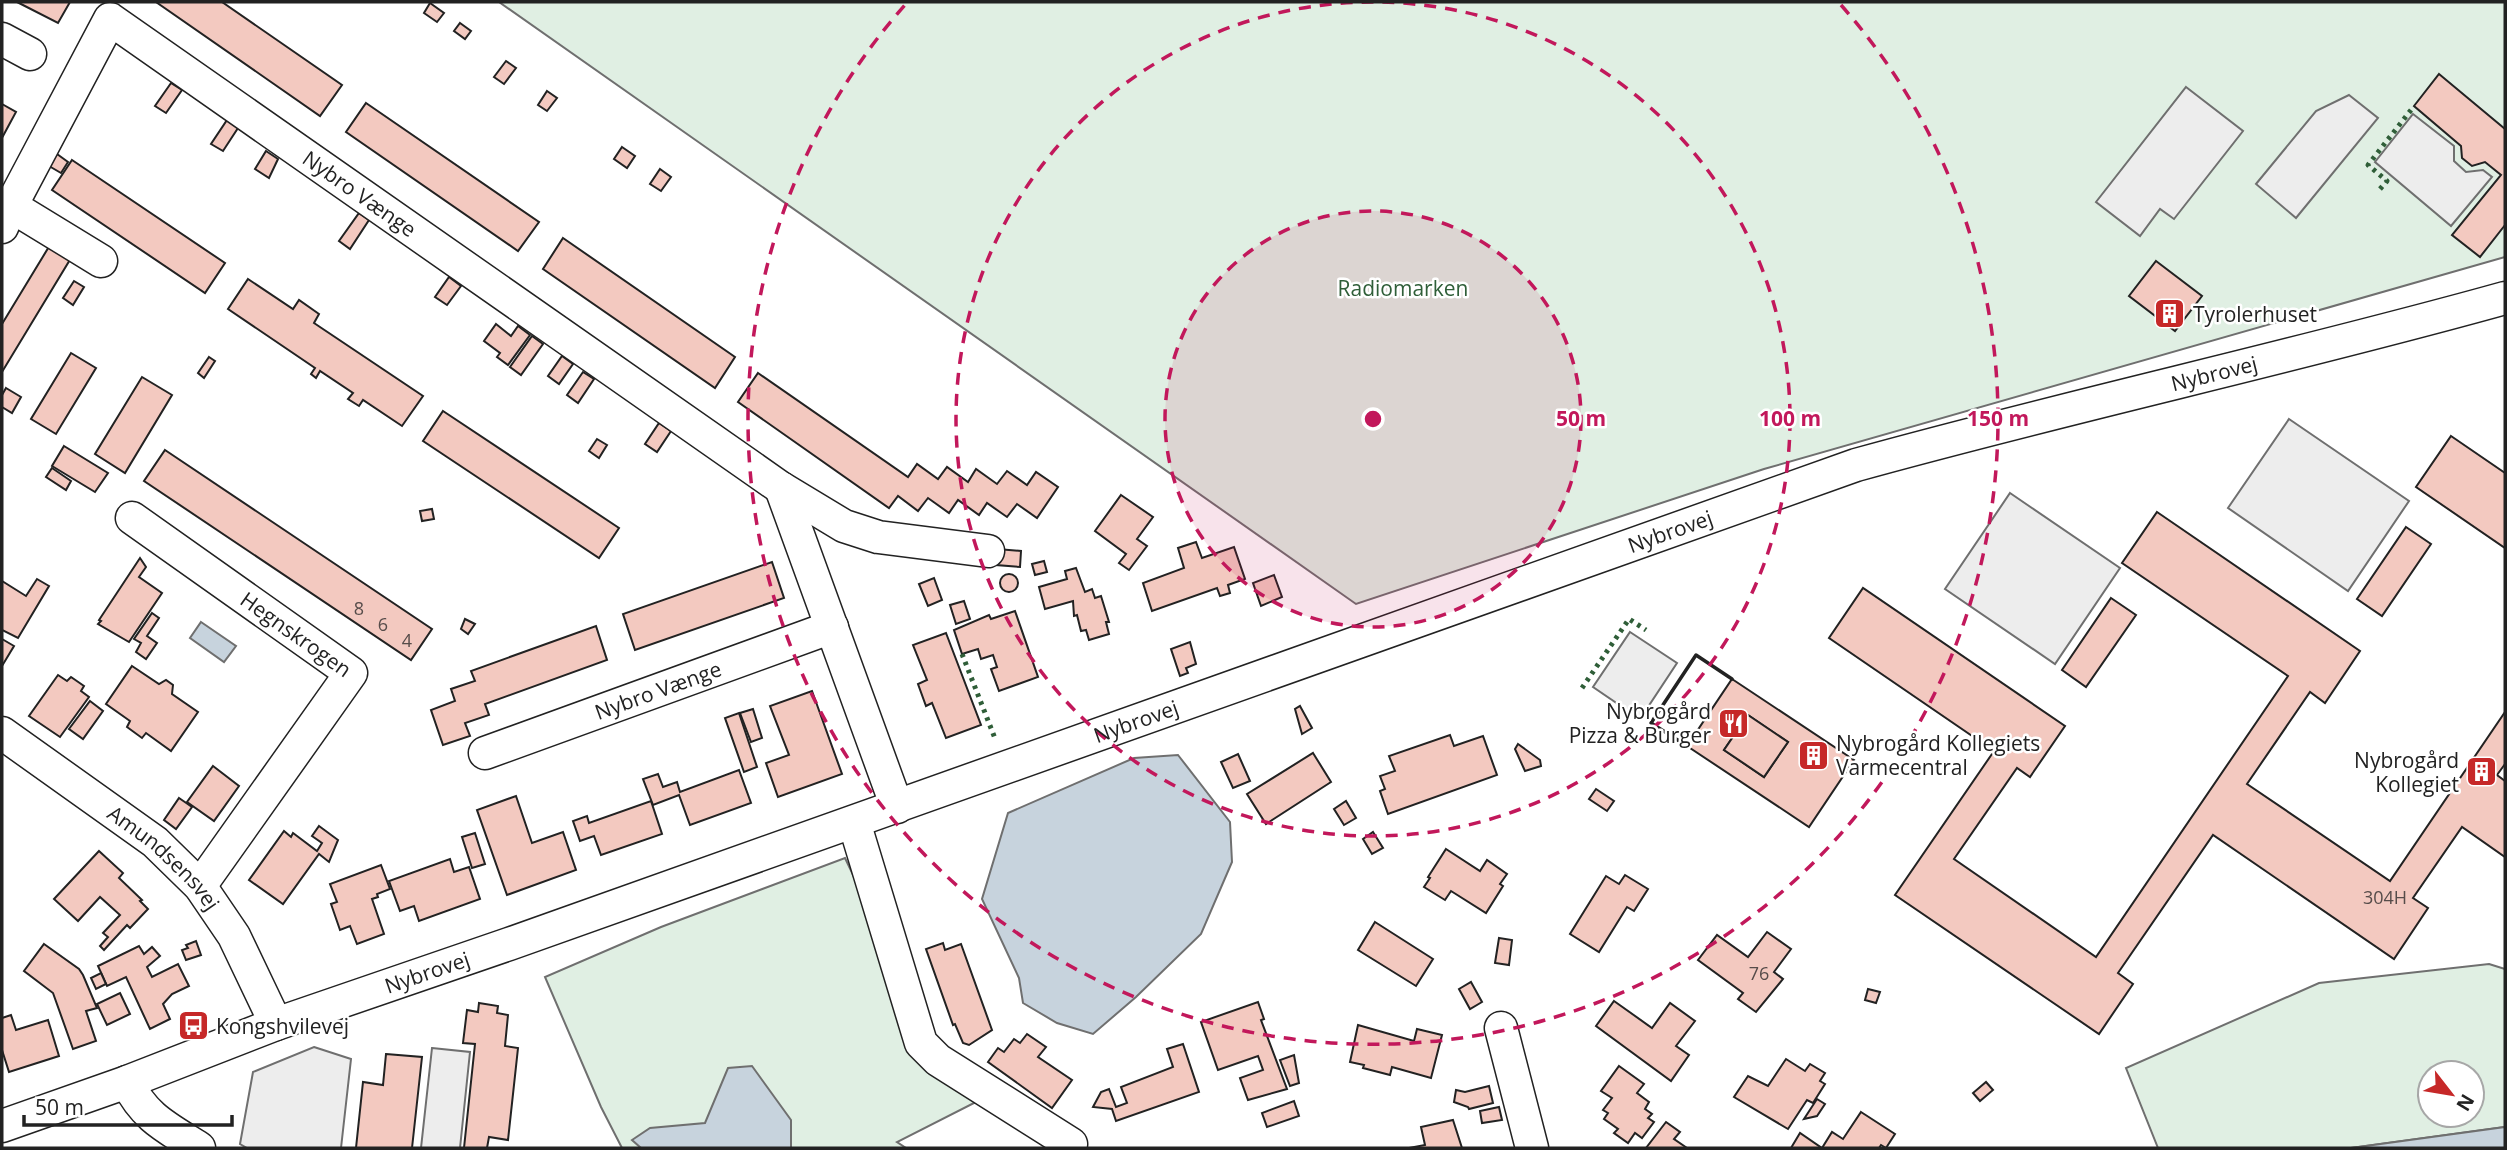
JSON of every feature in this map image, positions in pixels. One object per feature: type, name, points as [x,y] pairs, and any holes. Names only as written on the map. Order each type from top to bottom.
[{"type":"street","name":"Nybro Vænge","points":[[101,261],[6,217],[110,19],[781,488],[845,526],[878,537],[988,551]]},
{"type":"street","points":[[2,40],[30,54]]},
{"type":"street","name":"Nybrovej","points":[[2,1126],[127,1082],[276,1024],[897,807],[1857,465],[1944,440],[2505,298]]},
{"type":"street","points":[[781,488],[897,807]]},
{"type":"street","name":"Hegnskrogen","points":[[132,518],[351,673],[200,886]]},
{"type":"street","name":"Nybro Vænge","points":[[485,753],[832,627]]},
{"type":"street","name":"Amundsensvej","points":[[2,733],[155,842],[200,886],[234,936],[276,1024]]},
{"type":"street","points":[[854,822],[917,1033],[923,1045],[938,1060],[1071,1144]]},
{"type":"street","points":[[1501,1028],[1532,1148]]},
{"type":"street","points":[[127,1082],[138,1104],[156,1121],[199,1148]]},
{"type":"green space","name":"Radiomarken","points":[[499,2],[2505,2],[2505,257],[1764,469],[1356,604]]},
{"type":"green space","points":[[845,858],[855,879],[905,1041],[976,1102],[897,1142],[906,1148],[622,1148],[601,1107],[545,977],[661,927]]},
{"type":"green space","points":[[2489,964],[2505,969],[2505,1127],[2351,1148],[2158,1148],[2126,1068],[2319,983]]},
{"type":"shaded area","points":[[2186,87],[2243,131],[2174,219],[2160,209],[2140,236],[2096,202]]},
{"type":"shaded area","points":[[2349,95],[2378,118],[2296,218],[2256,184],[2316,111]]},
{"type":"shaded area","points":[[2413,114],[2454,146],[2454,161],[2466,172],[2483,170],[2492,177],[2451,226],[2375,162]]},
{"type":"shaded area","points":[[2289,419],[2409,501],[2348,591],[2228,508]]},
{"type":"shaded area","points":[[2010,493],[2120,568],[2055,664],[1945,589]]},
{"type":"shaded area","points":[[201,622],[236,646],[224,662],[190,638]]},
{"type":"shaded area","points":[[1630,632],[1677,663],[1640,719],[1593,687]]},
{"type":"shaded area","points":[[1178,755],[1230,822],[1232,862],[1201,934],[1093,1034],[1057,1023],[1023,1003],[1019,978],[982,899],[1008,813],[1134,758]]},
{"type":"shaded area","points":[[314,1047],[351,1059],[341,1148],[247,1148],[240,1144],[253,1072]]},
{"type":"shaded area","points":[[432,1048],[470,1052],[460,1148],[421,1148]]},
{"type":"shaded area","points":[[752,1066],[791,1120],[791,1148],[641,1148],[632,1140],[650,1128],[705,1123],[728,1068]]},
{"type":"shaded area","points":[[2505,1127],[2505,1148],[2351,1148]]},
{"type":"building","points":[[17,2],[70,2],[58,23]]},
{"type":"building","points":[[156,2],[222,2],[342,85],[320,116]]},
{"type":"building","points":[[430,3],[444,13],[437,22],[424,13]]},
{"type":"building","points":[[460,23],[471,31],[465,39],[454,31]]},
{"type":"building","points":[[506,61],[516,68],[504,84],[494,77]]},
{"type":"building","points":[[2439,74],[2505,129],[2505,225],[2480,257],[2452,235],[2501,175],[2485,162],[2472,166],[2462,158],[2461,146],[2414,106]]},
{"type":"building","points":[[171,83],[182,90],[166,113],[155,106]]},
{"type":"building","points":[[547,91],[557,98],[547,111],[538,105]]},
{"type":"building","points":[[366,103],[539,222],[518,251],[346,132]]},
{"type":"building","points":[[2,104],[16,112],[3,136],[2,135]]},
{"type":"building","points":[[227,120],[238,128],[223,151],[211,144]]},
{"type":"building","points":[[622,147],[635,156],[627,168],[614,159]]},
{"type":"building","points":[[266,151],[278,159],[269,178],[255,169]]},
{"type":"building","points":[[57,154],[68,162],[61,173],[49,166]]},
{"type":"building","points":[[72,160],[225,263],[205,293],[52,190]]},
{"type":"building","points":[[660,169],[671,177],[661,191],[650,184]]},
{"type":"building","points":[[359,213],[369,220],[350,249],[339,241]]},
{"type":"building","points":[[563,238],[735,357],[715,388],[543,269]]},
{"type":"building","points":[[50,245],[71,258],[2,372],[2,324]]},
{"type":"building","name":"Tyrolerhuset","points":[[2156,261],[2202,296],[2175,331],[2129,296]]},
{"type":"building","points":[[449,277],[461,286],[447,305],[435,297]]},
{"type":"building","points":[[248,279],[293,309],[299,300],[319,314],[314,323],[423,396],[402,426],[363,400],[359,406],[348,399],[353,393],[320,371],[316,378],[311,374],[315,368],[228,309]]},
{"type":"building","points":[[74,281],[84,287],[73,305],[63,298]]},
{"type":"building","points":[[496,324],[511,336],[518,326],[530,335],[508,365],[497,357],[500,353],[484,341]]},
{"type":"building","points":[[532,336],[543,344],[521,375],[510,367]]},
{"type":"building","points":[[71,353],[96,368],[56,434],[31,419]]},
{"type":"building","points":[[562,356],[573,364],[559,384],[548,376]]},
{"type":"building","points":[[209,357],[215,361],[204,378],[198,373]]},
{"type":"building","points":[[583,372],[594,379],[578,403],[567,395]]},
{"type":"building","points":[[758,373],[908,477],[917,464],[938,479],[947,467],[968,482],[976,469],[997,484],[1007,471],[1027,485],[1036,472],[1058,487],[1037,518],[1017,504],[1007,517],[987,503],[979,515],[958,500],[949,513],[928,498],[918,511],[898,496],[889,508],[738,402]]},
{"type":"building","points":[[142,377],[172,395],[125,473],[95,454]]},
{"type":"building","points":[[6,388],[21,397],[12,413],[2,407],[2,395]]},
{"type":"building","points":[[443,411],[619,528],[599,558],[423,441]]},
{"type":"building","points":[[659,423],[671,431],[657,452],[645,444]]},
{"type":"building","points":[[2451,436],[2505,473],[2505,548],[2416,487]]},
{"type":"building","points":[[597,439],[607,445],[599,458],[589,451]]},
{"type":"building","points":[[64,446],[108,473],[95,492],[52,466]]},
{"type":"building","points":[[165,450],[432,629],[411,660],[144,481]]},
{"type":"building","points":[[52,468],[71,481],[66,490],[46,477]]},
{"type":"building","points":[[1121,495],[1153,517],[1137,539],[1147,546],[1129,570],[1119,563],[1126,554],[1095,531]]},
{"type":"building","points":[[432,509],[434,519],[422,521],[420,511]]},
{"type":"building","name":"Nybrogård Kollegiet","points":[[2157,512],[2360,651],[2325,703],[2310,692],[2247,784],[2390,881],[2505,712],[2505,764],[2497,775],[2505,781],[2505,857],[2462,827],[2413,898],[2428,908],[2394,959],[2213,835],[2118,973],[2133,984],[2099,1034],[1895,895],[1994,751],[1829,638],[1863,588],[2065,726],[2030,777],[2017,768],[1954,859],[2096,957],[2288,676],[2122,563]]},
{"type":"building","points":[[2406,527],[2431,544],[2382,616],[2357,599]]},
{"type":"building","points":[[1196,542],[1202,558],[1234,547],[1245,579],[1228,585],[1230,593],[1220,596],[1217,588],[1152,611],[1143,583],[1184,568],[1178,548]]},
{"type":"building","points":[[997,549],[1021,551],[1020,567],[996,565]]},
{"type":"building","points":[[140,558],[146,567],[139,577],[162,593],[129,642],[98,624]]},
{"type":"building","points":[[1044,561],[1047,572],[1035,575],[1032,564]]},
{"type":"building","points":[[772,562],[784,598],[635,650],[623,614]]},
{"type":"building","points":[[1076,568],[1085,592],[1092,589],[1095,598],[1101,596],[1109,622],[1106,622],[1109,634],[1089,640],[1086,630],[1081,631],[1077,615],[1074,616],[1073,601],[1045,609],[1039,587],[1067,579],[1065,571]]},
{"type":"building","points":[[1009,574],[1017,579],[1018,583],[1013,591],[1009,592],[1001,587],[1000,583],[1005,575]]},
{"type":"building","points":[[1274,575],[1282,597],[1261,606],[1253,583]]},
{"type":"building","points":[[934,578],[942,600],[928,606],[919,584]]},
{"type":"building","points":[[37,579],[49,586],[18,638],[2,630],[2,581],[26,596]]},
{"type":"building","points":[[2111,598],[2136,615],[2086,687],[2062,670]]},
{"type":"building","points":[[964,601],[970,619],[956,624],[950,605]]},
{"type":"building","points":[[1015,611],[1038,677],[999,691],[991,669],[997,667],[993,655],[981,659],[978,649],[962,654],[954,630],[989,615],[991,619]]},
{"type":"building","points":[[152,613],[159,618],[147,636],[157,643],[146,659],[136,652],[141,643],[134,639]]},
{"type":"building","points":[[465,619],[475,624],[468,634],[461,629]]},
{"type":"building","points":[[596,626],[607,660],[485,704],[489,715],[465,723],[470,736],[443,745],[431,710],[455,701],[451,689],[475,681],[471,671]]},
{"type":"building","points":[[946,633],[981,725],[946,738],[932,703],[926,706],[918,684],[927,680],[913,645]]},
{"type":"building","points":[[2,639],[14,646],[2,666]]},
{"type":"building","points":[[1190,642],[1196,664],[1186,668],[1188,673],[1180,676],[1171,649]]},
{"type":"building","points":[[132,666],[159,684],[166,680],[173,685],[172,694],[198,712],[171,751],[146,733],[142,738],[127,727],[130,721],[106,704]]},
{"type":"building","points":[[58,675],[67,681],[71,677],[84,686],[81,691],[89,697],[60,737],[29,716]]},
{"type":"building","name":"Nybrogård Kollegiets Varmecentral","points":[[1732,679],[1854,760],[1809,827],[1687,746]],"holes":[[[1748,715],[1788,742],[1764,777],[1724,750]]]},
{"type":"building","points":[[812,691],[842,774],[778,797],[766,763],[789,755],[770,706]]},
{"type":"building","points":[[90,701],[103,711],[83,739],[69,729]]},
{"type":"building","points":[[1300,706],[1312,728],[1302,734],[1295,709]]},
{"type":"building","points":[[753,709],[762,738],[751,742],[740,713]]},
{"type":"building","points":[[739,713],[757,767],[744,772],[725,718]]},
{"type":"building","points":[[1748,715],[1788,742],[1764,777],[1724,750]]},
{"type":"building","points":[[1450,735],[1454,746],[1483,736],[1497,775],[1388,814],[1380,791],[1385,789],[1380,776],[1395,771],[1389,756]]},
{"type":"building","points":[[1518,744],[1540,760],[1541,766],[1525,771],[1515,749]]},
{"type":"building","points":[[1313,753],[1331,782],[1266,824],[1247,794]]},
{"type":"building","points":[[1238,754],[1250,781],[1233,788],[1221,762]]},
{"type":"building","points":[[213,766],[239,786],[214,821],[187,802]]},
{"type":"building","points":[[739,770],[751,803],[690,825],[679,795],[653,805],[643,779],[658,774],[663,787],[677,782],[680,792]]},
{"type":"building","points":[[1596,789],[1614,801],[1607,811],[1589,799]]},
{"type":"building","points":[[516,796],[532,843],[563,832],[576,870],[507,895],[477,810]]},
{"type":"building","points":[[179,798],[192,807],[176,829],[164,820]]},
{"type":"building","points":[[651,801],[662,834],[601,855],[594,836],[580,841],[573,821],[587,816],[589,823]]},
{"type":"building","points":[[1346,801],[1356,818],[1344,825],[1334,809]]},
{"type":"building","points":[[319,826],[338,840],[329,862],[319,854],[283,904],[249,880],[284,831],[291,837],[293,833],[317,851],[322,843],[312,836]]},
{"type":"building","points":[[1373,832],[1383,848],[1372,854],[1363,839]]},
{"type":"building","points":[[475,833],[485,864],[472,868],[462,837]]},
{"type":"building","points":[[1446,849],[1480,871],[1487,860],[1507,874],[1500,884],[1503,886],[1486,913],[1451,891],[1445,900],[1424,887]]},
{"type":"building","points":[[99,851],[123,873],[119,878],[148,909],[130,928],[127,925],[104,950],[100,946],[108,937],[103,933],[120,915],[100,897],[78,921],[54,899]]},
{"type":"building","points":[[450,859],[454,872],[469,867],[480,899],[419,921],[414,906],[400,911],[389,881]]},
{"type":"building","points":[[381,865],[390,889],[372,899],[384,934],[357,944],[350,926],[340,930],[331,904],[337,902],[330,884]]},
{"type":"building","points":[[1625,875],[1648,889],[1634,911],[1627,907],[1599,952],[1570,934],[1606,876],[1619,884]]},
{"type":"building","points":[[1375,922],[1433,959],[1416,986],[1358,950]]},
{"type":"building","points":[[1767,932],[1791,949],[1774,972],[1783,979],[1756,1012],[1738,999],[1743,993],[1698,960],[1717,935],[1748,957]]},
{"type":"building","points":[[1499,938],[1512,940],[1509,965],[1495,963]]},
{"type":"building","points":[[196,941],[201,955],[186,960],[182,950]]},
{"type":"building","points":[[943,943],[945,950],[961,944],[992,1030],[969,1045],[963,1043],[955,1024],[953,1025],[926,949]]},
{"type":"building","points":[[44,944],[79,969],[83,975],[97,1008],[86,1011],[96,1041],[73,1049],[53,993],[24,971]]},
{"type":"building","points":[[139,946],[144,954],[152,947],[160,956],[147,967],[152,977],[178,964],[189,986],[172,994],[163,1004],[170,1019],[150,1029],[126,977],[107,986],[98,966]]},
{"type":"building","points":[[101,973],[106,984],[96,989],[91,978]]},
{"type":"building","points":[[1471,982],[1482,1002],[1470,1009],[1459,989]]},
{"type":"building","points":[[1868,989],[1880,992],[1876,1003],[1865,1000]]},
{"type":"building","points":[[120,993],[130,1014],[107,1025],[97,1004]]},
{"type":"building","points":[[1614,1001],[1652,1028],[1670,1003],[1695,1021],[1676,1046],[1689,1055],[1671,1081],[1596,1026]]},
{"type":"building","points":[[1258,1002],[1264,1019],[1261,1020],[1287,1089],[1248,1100],[1240,1078],[1263,1070],[1258,1056],[1218,1070],[1201,1022]]},
{"type":"building","points":[[479,1003],[498,1006],[497,1013],[508,1015],[505,1046],[518,1048],[508,1140],[489,1137],[487,1148],[464,1148],[475,1044],[463,1043],[467,1010],[478,1012]]},
{"type":"building","points":[[11,1015],[16,1030],[48,1020],[59,1056],[9,1072],[2,1050],[2,1018]]},
{"type":"building","points":[[1358,1025],[1414,1041],[1417,1029],[1442,1035],[1431,1078],[1392,1067],[1390,1075],[1350,1062]]},
{"type":"building","points":[[1027,1034],[1046,1047],[1038,1057],[1072,1080],[1052,1108],[988,1062],[998,1048],[1004,1052],[1014,1039],[1020,1043]]},
{"type":"building","points":[[1183,1044],[1199,1092],[1116,1121],[1112,1109],[1093,1107],[1101,1092],[1109,1089],[1116,1107],[1127,1103],[1121,1087],[1173,1067],[1167,1049]]},
{"type":"building","points":[[386,1054],[422,1057],[412,1148],[356,1148],[363,1082],[383,1085]]},
{"type":"building","points":[[1294,1055],[1299,1083],[1290,1086],[1280,1060]]},
{"type":"building","points":[[1786,1059],[1805,1071],[1810,1064],[1825,1073],[1820,1081],[1825,1084],[1813,1103],[1807,1100],[1788,1129],[1734,1097],[1748,1076],[1768,1086]]},
{"type":"building","points":[[1619,1066],[1644,1084],[1637,1093],[1649,1102],[1645,1109],[1652,1114],[1648,1118],[1654,1122],[1642,1138],[1635,1133],[1628,1143],[1614,1133],[1618,1129],[1604,1119],[1608,1113],[1603,1110],[1612,1098],[1601,1091]]},
{"type":"building","points":[[1986,1082],[1993,1090],[1980,1101],[1973,1093]]},
{"type":"building","points":[[1489,1086],[1493,1103],[1469,1109],[1454,1102],[1456,1090],[1465,1092]]},
{"type":"building","points":[[1817,1099],[1825,1104],[1817,1116],[1804,1119]]},
{"type":"building","points":[[1294,1101],[1299,1116],[1267,1127],[1262,1113]]},
{"type":"building","points":[[1499,1107],[1502,1120],[1482,1123],[1480,1111]]},
{"type":"building","points":[[1861,1112],[1895,1134],[1886,1148],[1881,1145],[1879,1148],[1822,1148],[1832,1132],[1843,1139]]},
{"type":"building","points":[[1453,1120],[1462,1148],[1409,1148],[1425,1145],[1421,1127]]},
{"type":"building","points":[[1666,1122],[1680,1132],[1674,1139],[1687,1148],[1646,1148]]},
{"type":"building","points":[[1800,1133],[1822,1148],[1791,1148]]},
{"type":"hedge","points":[[2380,189],[2387,181],[2368,165],[2411,110]]},
{"type":"hedge","points":[[1582,688],[1629,619],[1646,630]]},
{"type":"hedge","points":[[962,654],[996,741]]},
{"type":"wall","points":[[1687,746],[1651,723],[1696,655],[1732,679]]},
{"type":"place","name":"Tyrolerhuset","points":[[2170,314]]},
{"type":"place","name":"Nybrogård Pizza & Burger","points":[[1734,723]]},
{"type":"place","name":"Nybrogård Kollegiets Varmecentral","points":[[1813,755]]},
{"type":"place","name":"Nybrogård Kollegiet","points":[[2482,772]]},
{"type":"place","name":"Kongshvilevej","points":[[193,1026]]}]
